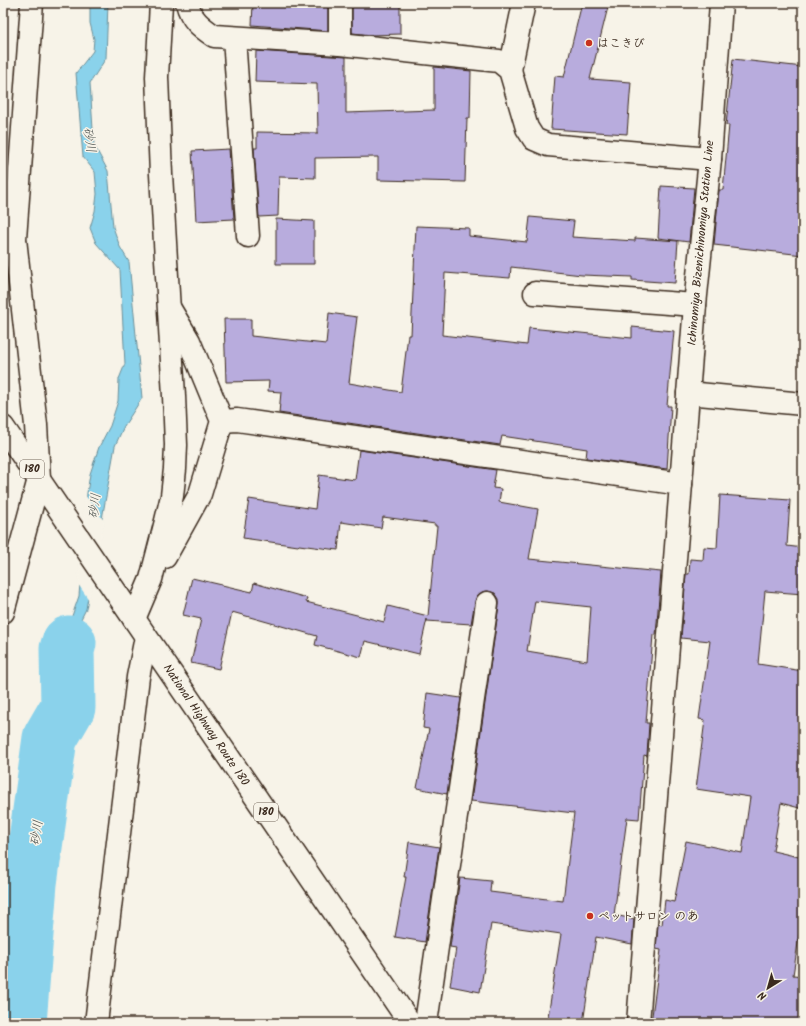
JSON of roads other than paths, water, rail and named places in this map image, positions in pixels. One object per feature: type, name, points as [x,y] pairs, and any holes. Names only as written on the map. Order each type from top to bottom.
[{"type":"main road","points":[[3,612],[39,479],[36,426],[15,239],[32,3]]},
{"type":"main road","points":[[96,1023],[138,677],[134,619],[151,579],[172,496],[175,469],[176,446],[174,396],[168,306],[157,77],[161,3]]},
{"type":"main road","points":[[187,3],[189,10],[198,25],[214,36],[340,44],[499,61],[510,70]]},
{"type":"main road","points":[[340,3],[340,44]]},
{"type":"main road","points":[[524,3],[510,70],[527,128],[534,139],[548,145],[710,159]]},
{"type":"main road","name":"Ichinomiya Bizenichinomiya Station Line","points":[[638,1023],[694,305],[710,159],[721,3]]},
{"type":"main road","points":[[234,38],[248,236]]},
{"type":"main road","points":[[535,293],[694,305]]},
{"type":"main road","points":[[151,579],[172,545],[200,494],[222,421],[189,341],[168,306]]},
{"type":"main road","points":[[688,393],[803,404]]},
{"type":"main road","points":[[222,421],[237,420],[681,484]]},
{"type":"main road","name":"National Highway Route 180","points":[[3,427],[410,1023]]},
{"type":"main road","points":[[426,1023],[487,603]]},
{"type":"water","points":[[90,3],[108,3],[106,58],[90,83],[94,145],[108,171],[113,227],[120,247],[129,262],[142,398],[124,426],[115,446],[86,609],[73,635],[70,645],[82,698],[76,727],[60,714],[62,687],[59,663],[79,596],[87,493],[90,474],[99,447],[110,426],[118,401],[119,379],[125,364],[120,270],[96,243],[90,228],[95,211],[97,194],[95,172],[83,157],[76,73],[93,51],[94,39],[90,23]]},
{"type":"waterway","name":"砂川","points":[[19,1023],[30,883],[50,738],[68,707],[67,649],[69,643]]},
{"type":"place","name":"はこきび","points":[[589,43]]},
{"type":"place","name":"ペットサロン のあ","points":[[590,916]]}]
